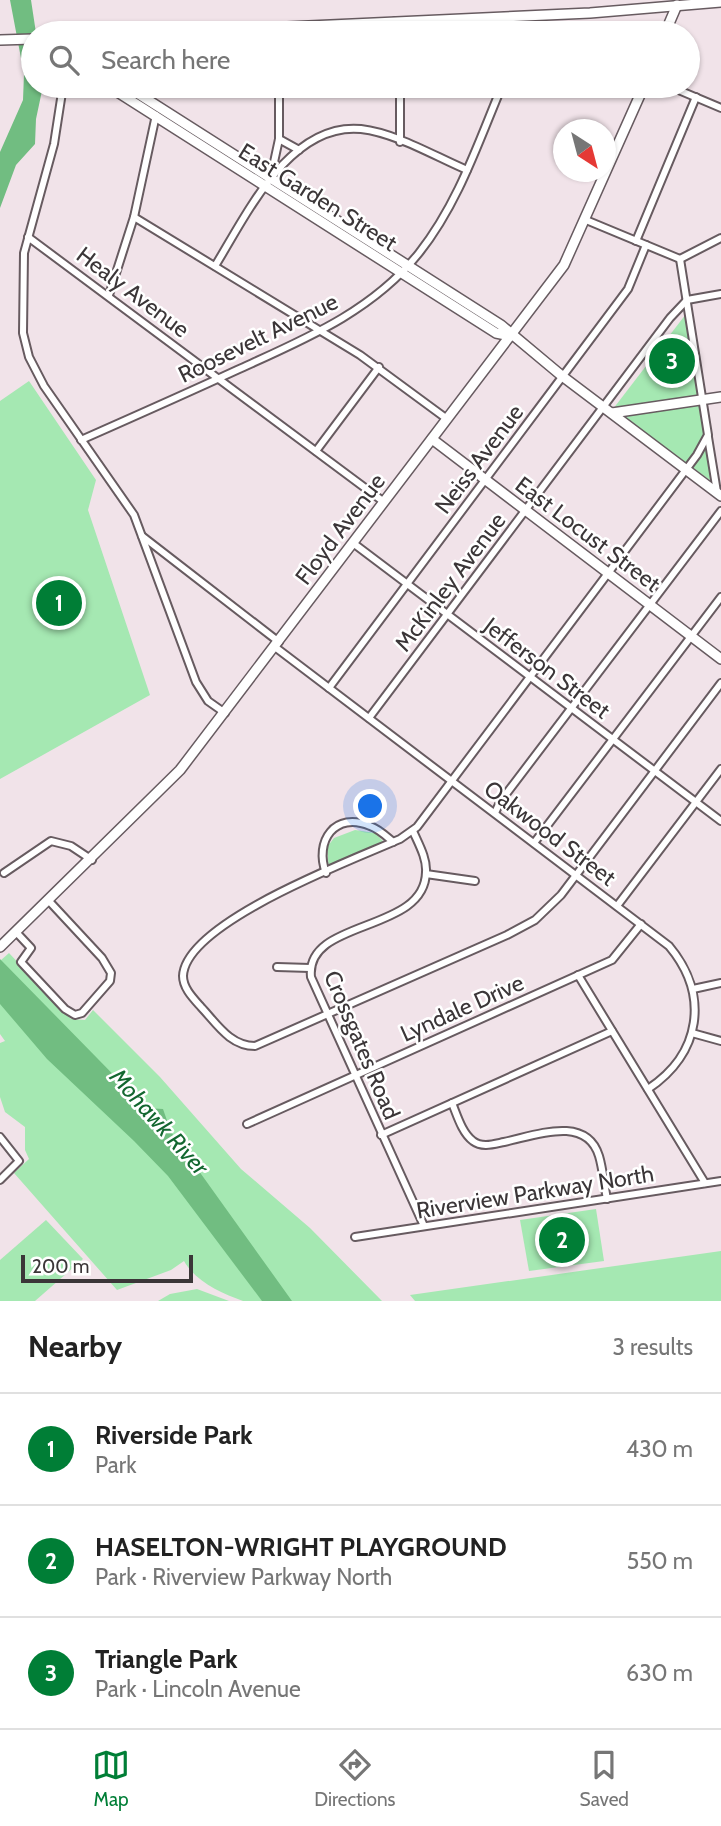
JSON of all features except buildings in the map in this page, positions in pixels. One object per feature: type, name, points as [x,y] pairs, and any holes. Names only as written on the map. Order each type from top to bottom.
[{"type":"street","points":[[395,21],[678,3],[721,4]]},
{"type":"street","points":[[670,21],[678,3]]},
{"type":"street","points":[[505,16],[505,21]]},
{"type":"street","points":[[61,98],[54,145],[28,237],[23,265],[22,318],[29,357],[44,386],[126,502],[142,536],[196,682],[208,701],[225,713]]},
{"type":"street","name":"East Garden Street","points":[[126,98],[409,265],[501,325],[562,376],[719,494]]},
{"type":"street","name":"East Garden Street","points":[[144,98],[401,273],[496,333],[511,336]]},
{"type":"street","points":[[267,182],[279,139],[279,98]]},
{"type":"street","points":[[400,98],[400,142]]},
{"type":"street","name":"Roosevelt Avenue","points":[[81,440],[321,332],[363,305],[409,265],[440,224],[467,170],[497,98]]},
{"type":"street","name":"Floyd Avenue","points":[[1,946],[92,860],[180,770],[511,336],[564,265],[639,98]]},
{"type":"street","points":[[636,241],[696,98]]},
{"type":"street","points":[[698,98],[721,108]]},
{"type":"street","points":[[109,295],[134,217],[158,107]]},
{"type":"street","points":[[215,266],[267,182],[299,150],[322,136],[350,129],[378,133],[467,170]]},
{"type":"street","points":[[279,139],[299,150]]},
{"type":"street","points":[[134,217],[379,367],[447,419]]},
{"type":"street","points":[[586,220],[680,259],[721,239]]},
{"type":"street","name":"Healy Avenue","points":[[28,237],[384,502]]},
{"type":"street","name":"Neiss Avenue","points":[[329,688],[628,289],[646,245]]},
{"type":"street","points":[[680,259],[719,494]]},
{"type":"street","points":[[686,301],[721,294]]},
{"type":"street","name":"McKinley Avenue","points":[[369,718],[526,511],[608,410],[686,301]]},
{"type":"street","points":[[316,451],[379,367]]},
{"type":"street","points":[[608,410],[721,397]]},
{"type":"street","points":[[708,435],[688,469],[413,831],[254,905],[230,919],[188,961],[183,981],[190,994],[227,1035],[241,1045],[255,1046],[328,1016],[535,920],[561,895],[721,683]]},
{"type":"street","name":"East Locust Street","points":[[432,439],[721,659]]},
{"type":"street","points":[[495,813],[721,511]]},
{"type":"street","name":"Oakwood Street","points":[[142,536],[329,688],[641,924],[678,957],[693,989],[695,1009],[692,1033],[677,1064],[648,1089]]},
{"type":"street","name":"Jefferson Street","points":[[353,543],[721,821]]},
{"type":"street","points":[[534,843],[721,597]]},
{"type":"street","points":[[617,906],[721,769]]},
{"type":"street","points":[[326,873],[320,853],[322,844],[326,836],[344,824],[370,826],[393,842]]},
{"type":"street","points":[[413,831],[425,860],[426,874],[475,881]]},
{"type":"street","points":[[4,873],[51,841],[71,846],[92,860]]},
{"type":"street","name":"Crossgates Road","points":[[424,1226],[354,1075],[310,968],[311,959],[323,946],[412,902],[425,883],[426,874]]},
{"type":"street","points":[[16,932],[32,948],[21,962],[65,1009],[75,1015],[82,1013],[110,981],[111,973],[102,958],[49,901]]},
{"type":"street","name":"Lyndale Drive","points":[[247,1124],[612,960],[641,924]]},
{"type":"street","points":[[277,967],[310,968]]},
{"type":"street","points":[[578,975],[705,1183]]},
{"type":"street","points":[[693,989],[721,983]]},
{"type":"street","points":[[381,1135],[612,1031]]},
{"type":"street","points":[[692,1033],[721,1041]]},
{"type":"street","points":[[452,1104],[466,1133],[477,1143],[492,1145],[559,1130],[580,1133],[595,1147],[607,1199]]},
{"type":"street","points":[[0,1138],[19,1159],[1,1178]]},
{"type":"street","name":"Riverview Parkway North","points":[[355,1237],[721,1181]]},
{"type":"shaded area","points":[[686,314],[715,484],[613,409]]},
{"type":"shaded area","points":[[29,381],[96,480],[88,510],[150,695],[0,779],[0,401]]},
{"type":"shaded area","points":[[355,830],[375,833],[387,845],[329,871],[327,847],[334,838]]},
{"type":"shaded area","points":[[9,953],[71,1019],[85,1020],[93,1010],[160,1077],[241,1169],[310,1228],[382,1301],[243,1301],[202,1281],[184,1261],[171,1270],[117,1290],[14,1173],[29,1159],[25,1150],[25,1127],[5,1112],[0,1097],[0,1043],[5,1041],[0,1034],[0,961]]},
{"type":"shaded area","points":[[596,1209],[604,1261],[529,1271],[520,1220]]},
{"type":"shaded area","points":[[46,1220],[83,1259],[35,1301],[0,1301],[0,1260]]},
{"type":"shaded area","points":[[721,1251],[721,1301],[415,1301],[410,1295]]},
{"type":"shaded area","points":[[197,1289],[229,1301],[158,1301],[170,1294]]},
{"type":"water","points":[[10,0],[31,0],[34,21],[21,21],[21,58]]},
{"type":"water","points":[[40,98],[35,144],[16,165],[0,208],[0,152],[23,100]]},
{"type":"water","name":"Mohawk River","points":[[0,959],[146,1108],[163,1109],[171,1132],[292,1301],[262,1301],[168,1176],[47,1059],[0,1004]]},
{"type":"place","name":"Triangle Park","points":[[672,361]]},
{"type":"place","name":"Riverside Park","points":[[59,603]]},
{"type":"place","name":"HASELTON-WRIGHT PLAYGROUND","points":[[562,1240]]}]
